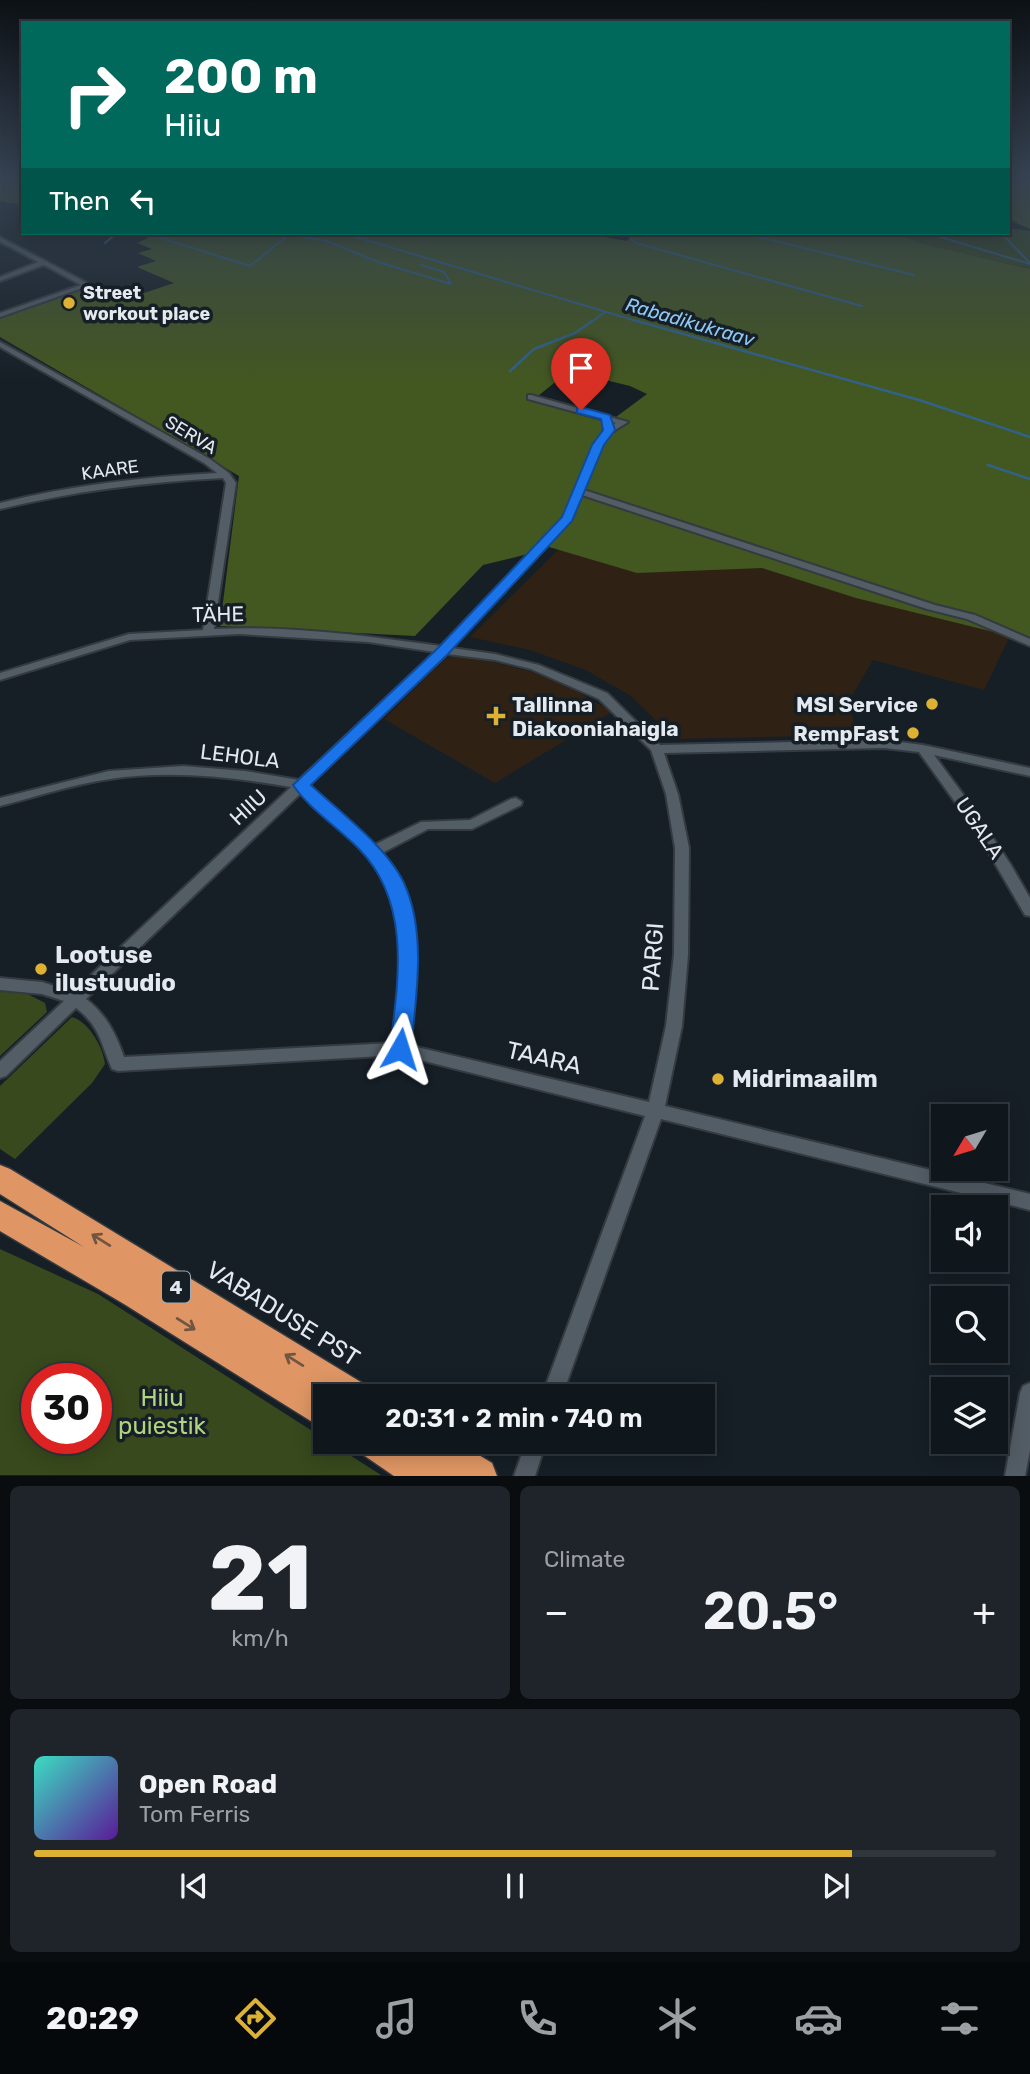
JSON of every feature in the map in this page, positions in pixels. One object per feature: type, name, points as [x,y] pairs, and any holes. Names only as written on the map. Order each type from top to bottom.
[{"type":"highway","name":"VABADUSE PST","points":[[0,1178],[333,1384]]},
{"type":"highway","name":"4","points":[[0,1215],[135,1293],[313,1403]]},
{"type":"highway","points":[[393,1454],[427,1475]]},
{"type":"highway","points":[[445,1454],[479,1475]]},
{"type":"street","points":[[0,315],[87,285],[11,245]]},
{"type":"street","points":[[0,279],[42,262]]},
{"type":"street","name":"SERVA","points":[[0,344],[207,461],[226,475],[231,483],[208,632]]},
{"type":"street","points":[[531,397],[606,417],[624,422],[609,430],[606,417]]},
{"type":"street","name":"HIIU","points":[[0,1071],[443,651],[568,518],[598,445],[609,430]]},
{"type":"street","name":"KAARE","points":[[1,503],[156,479],[226,475]]},
{"type":"street","points":[[578,491],[931,607],[971,617],[1030,643]]},
{"type":"street","name":"TÄHE","points":[[0,677],[129,637],[208,632],[339,636],[443,651]]},
{"type":"street","name":"PARGI","points":[[443,651],[495,657],[535,667],[603,696],[657,749],[672,794],[681,840],[684,889],[681,955],[674,1026],[656,1109],[556,1384]]},
{"type":"street","points":[[657,749],[884,744],[923,749],[1030,772]]},
{"type":"street","name":"UGALA","points":[[923,749],[974,815],[1008,869],[1030,911]]},
{"type":"street","name":"LEHOLA","points":[[0,802],[109,775],[183,770],[245,775],[301,785],[372,852],[396,884],[407,928],[408,982],[400,1049]]},
{"type":"street","points":[[372,852],[426,825],[472,824],[516,802]]},
{"type":"street","points":[[0,984],[32,985],[76,999]]},
{"type":"street","name":"TAARA","points":[[76,999],[100,1019],[113,1040],[118,1064],[400,1049],[656,1109],[1030,1202]]},
{"type":"street","points":[[1018,1474],[1030,1393]]},
{"type":"street","points":[[524,1475],[532,1454]]},
{"type":"shaded area","points":[[606,503],[1010,636],[984,690],[873,660],[850,699],[854,725],[859,735],[675,739],[631,696],[586,670],[530,650],[470,637]]},
{"type":"shaded area","name":"Tallinna Diakooniahaigla","points":[[465,655],[532,672],[570,687],[612,712],[495,783],[384,719],[446,658]]},
{"type":"green space","points":[[142,245],[929,245],[1030,269],[1030,641],[856,598],[762,568],[637,573],[549,547],[537,547],[524,555],[483,565],[415,636],[220,626],[239,476],[0,337],[0,318],[95,285],[126,299],[174,283],[137,267],[156,261],[138,253],[152,249]],"holes":[[[569,371],[630,386],[647,394],[616,417],[538,396]]]},
{"type":"green space","points":[[929,245],[1030,245],[1030,269]]},
{"type":"green space","points":[[0,989],[18,989],[45,1003],[47,1012],[0,1056]]},
{"type":"green space","points":[[72,1017],[84,1024],[94,1036],[105,1064],[92,1083],[15,1159],[0,1149],[0,1086]]},
{"type":"green space","name":"Hiiu puiestik","points":[[0,1249],[98,1294],[313,1432],[313,1454],[348,1454],[381,1475],[0,1475]]},
{"type":"waterway","points":[[183,245],[250,266],[276,245]]},
{"type":"waterway","points":[[336,245],[378,262],[451,284],[444,272],[421,265]]},
{"type":"waterway","name":"Rabadikukraav","points":[[383,245],[643,323]]},
{"type":"waterway","points":[[643,245],[862,306]]},
{"type":"waterway","points":[[791,245],[914,275]]},
{"type":"waterway","points":[[966,245],[1030,264]]},
{"type":"waterway","points":[[1012,245],[1029,262]]},
{"type":"waterway","points":[[590,323],[605,312]]},
{"type":"waterway","points":[[510,371],[534,349],[575,333],[592,321]]},
{"type":"waterway","name":"Rabadikukraav","points":[[637,321],[919,400],[1030,437]]},
{"type":"waterway","points":[[988,465],[1030,479]]},
{"type":"place","name":"Street workout place","points":[[69,303]]},
{"type":"place","name":"MSI Service","points":[[932,704]]},
{"type":"place","name":"Tallinna Diakooniahaigla","points":[[496,716]]},
{"type":"place","name":"RempFast","points":[[913,733]]},
{"type":"place","name":"Lootuse ilustuudio","points":[[41,969]]},
{"type":"place","name":"Midrimaailm","points":[[718,1079]]},
{"type":"route","points":[[400,1049],[408,982],[407,928],[396,884],[368,847],[301,785],[443,651],[568,518],[598,445],[609,430],[606,417],[581,410]]}]
